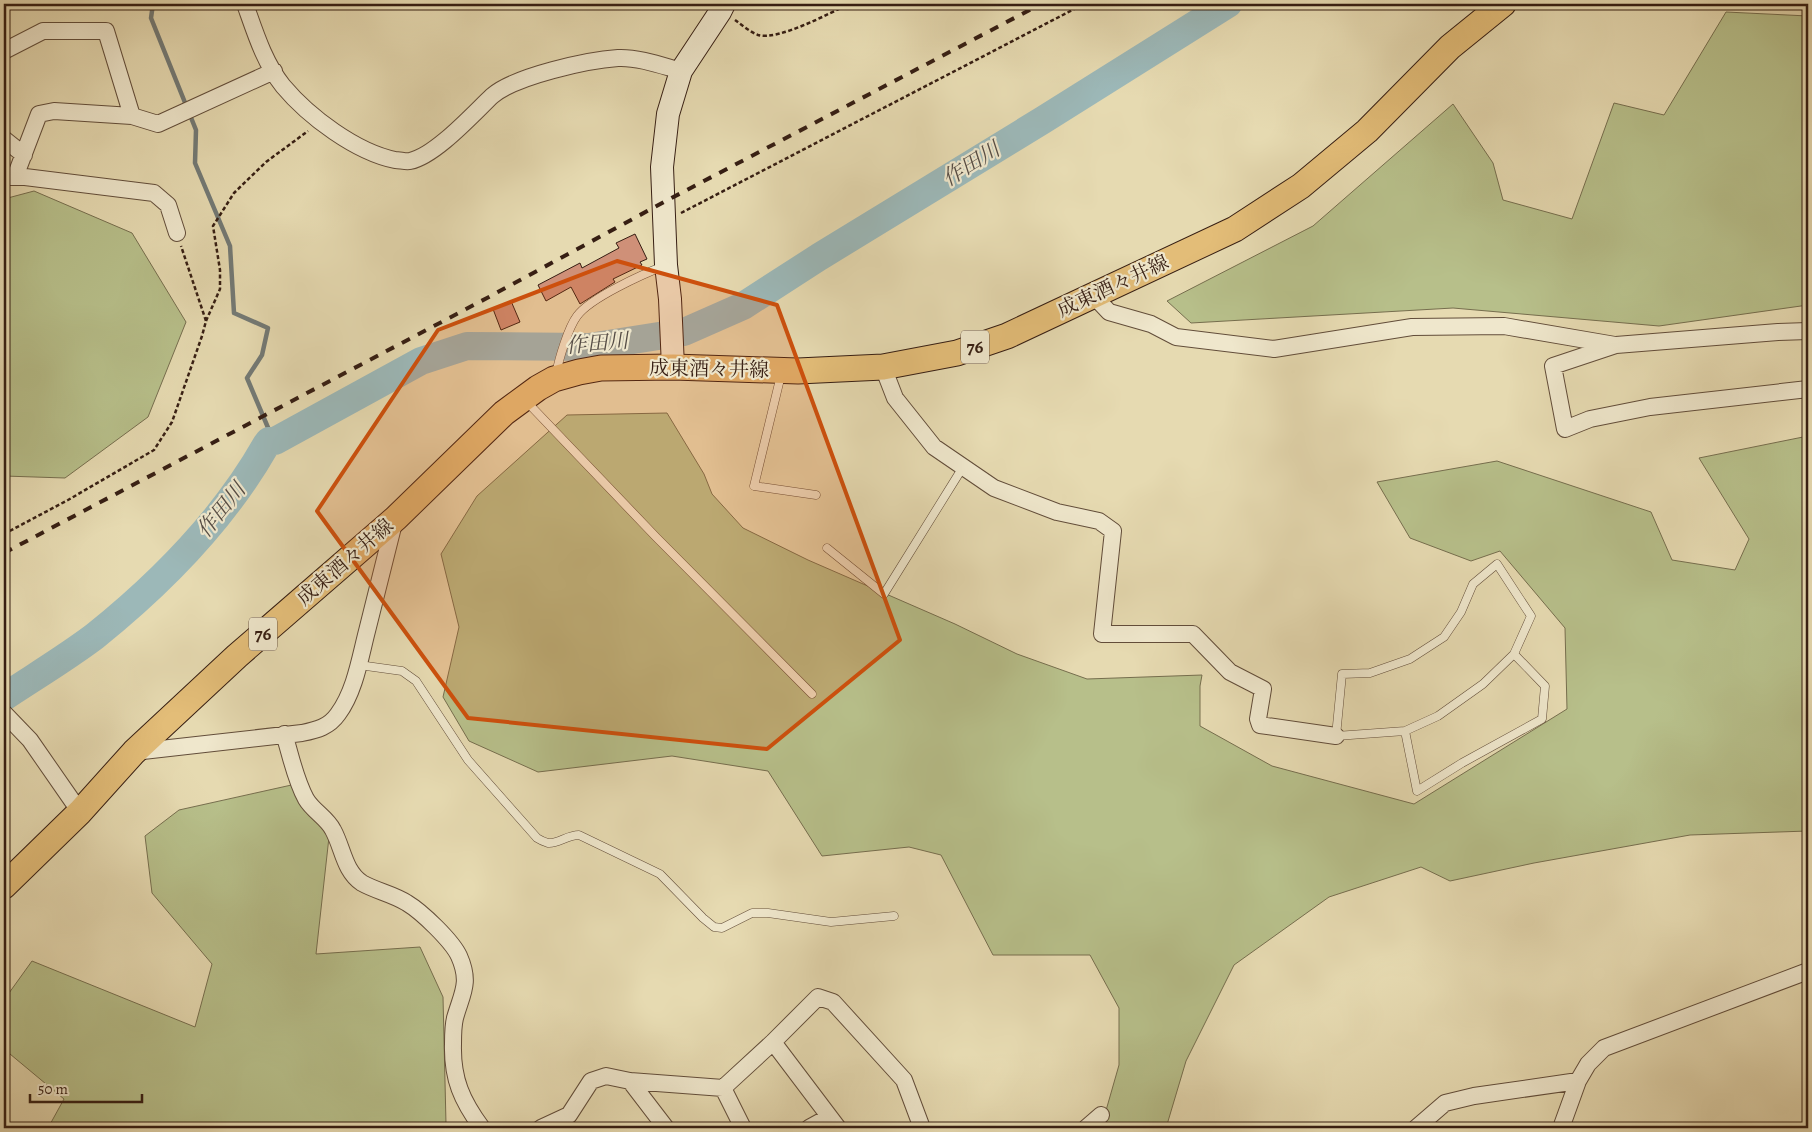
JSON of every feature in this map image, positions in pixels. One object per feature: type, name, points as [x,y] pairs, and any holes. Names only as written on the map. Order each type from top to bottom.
[{"type":"main road","name":"成東酒々井線","points":[[4,886],[80,812],[134,752],[237,656],[396,518],[504,413],[523,398],[554,379],[601,368],[673,367],[782,370],[884,367],[957,354],[1007,336],[1235,229],[1301,186],[1367,131],[1450,47],[1503,4]]},
{"type":"street","points":[[245,4],[265,56],[283,85],[321,122],[361,149],[391,159],[409,162],[428,154],[495,94],[528,77],[583,63],[620,58],[652,63],[681,71]]},
{"type":"street","points":[[673,367],[662,167],[668,114],[681,71],[722,8]]},
{"type":"street","points":[[4,51],[43,31],[106,31],[132,116]]},
{"type":"street","points":[[176,233],[168,205],[154,193],[9,177],[24,155],[39,114],[54,111],[132,116],[158,124],[274,71]]},
{"type":"street","points":[[4,139],[24,155]]},
{"type":"street","points":[[1093,295],[1109,312],[1151,324],[1176,336],[1274,349],[1412,327],[1504,326],[1616,345]]},
{"type":"street","points":[[1808,331],[1616,345],[1552,366],[1565,429],[1590,420],[1650,407],[1808,389]]},
{"type":"street","points":[[884,367],[895,398],[934,447],[994,488],[1057,512],[1099,521],[1113,531],[1102,634],[1193,634],[1230,672],[1263,689],[1258,719],[1260,725],[1336,736]]},
{"type":"street","points":[[134,752],[316,730],[328,725],[338,715],[348,698],[396,518]]},
{"type":"street","points":[[4,713],[30,740],[80,812]]},
{"type":"street","points":[[284,734],[299,784],[307,801],[332,828],[352,874],[362,883],[407,903],[453,944],[457,951],[466,975],[464,996],[455,1019],[453,1068],[468,1110],[482,1128]]},
{"type":"street","points":[[1561,1128],[1578,1082],[1588,1064],[1604,1048],[1808,971]]},
{"type":"street","points":[[541,1128],[569,1115],[591,1081],[606,1076],[630,1081],[723,1088],[818,997],[833,1002],[904,1080],[922,1128]]},
{"type":"street","points":[[773,1042],[834,1122],[809,1128]]},
{"type":"street","points":[[630,1081],[666,1128]]},
{"type":"street","points":[[1416,1128],[1445,1103],[1474,1096],[1578,1082]]},
{"type":"street","points":[[723,1088],[743,1128]]},
{"type":"street","points":[[1086,1128],[1101,1115]]},
{"type":"lane","points":[[554,379],[559,357],[576,316],[587,306],[637,277],[666,265]]},
{"type":"lane","points":[[782,370],[754,486],[816,495]]},
{"type":"lane","points":[[523,398],[656,537],[812,694]]},
{"type":"lane","points":[[826,548],[884,594],[963,467]]},
{"type":"lane","points":[[1497,564],[1531,616],[1514,654],[1483,684],[1438,716],[1405,731],[1336,736],[1342,674],[1370,674],[1410,659],[1444,637],[1461,612],[1473,584],[1497,564]]},
{"type":"lane","points":[[1405,731],[1417,791],[1462,763],[1542,719],[1545,686],[1514,654]]},
{"type":"lane","points":[[358,665],[402,671],[416,681],[468,760],[537,838],[549,843],[559,842],[571,835],[579,836],[660,874],[714,927],[722,928],[752,914],[768,914],[831,922],[894,916]]},
{"type":"path","points":[[722,8],[759,35],[776,34],[795,29],[849,4]]},
{"type":"path","points":[[665,221],[1084,4]]},
{"type":"path","points":[[4,534],[68,500],[154,450],[172,422],[206,321],[220,289],[220,270],[213,226],[234,193],[266,162],[321,122]]},
{"type":"path","points":[[176,233],[206,321]]},
{"type":"highlighted area","points":[[617,261],[777,305],[900,640],[767,749],[468,718],[317,511],[438,330]]},
{"type":"green space","points":[[1726,12],[1808,16],[1808,305],[1659,326],[1453,308],[1191,323],[1167,301],[1313,226],[1453,104],[1493,163],[1503,200],[1572,219],[1614,103],[1664,115]]},
{"type":"green space","points":[[34,191],[132,233],[186,322],[148,417],[65,478],[4,476],[4,199]]},
{"type":"green space","points":[[667,413],[704,474],[712,494],[743,528],[808,560],[955,624],[1017,654],[1087,679],[1202,675],[1200,686],[1200,726],[1272,766],[1414,804],[1567,709],[1565,628],[1500,551],[1471,561],[1410,538],[1377,482],[1497,461],[1651,512],[1672,560],[1735,570],[1749,539],[1699,458],[1808,436],[1808,831],[1690,835],[1534,863],[1450,881],[1421,867],[1329,897],[1234,965],[1186,1061],[1166,1128],[1101,1128],[1119,1065],[1119,1008],[1090,955],[993,955],[941,855],[909,847],[822,856],[768,771],[672,756],[538,772],[469,741],[443,697],[459,627],[441,554],[477,496],[567,415]]},
{"type":"green space","points":[[296,784],[329,837],[316,954],[420,947],[443,997],[446,1124],[451,1128],[48,1128],[64,1099],[4,1049],[4,1000],[32,961],[195,1027],[212,964],[152,893],[145,836],[179,810]]},
{"type":"building","points":[[635,234],[647,259],[640,262],[642,265],[613,279],[615,282],[580,304],[571,287],[546,301],[538,285],[580,263],[582,268],[619,248],[616,243]]},
{"type":"building","points":[[511,301],[520,322],[501,330],[493,309]]},
{"type":"waterway","points":[[153,4],[151,18],[196,130],[195,163],[230,246],[234,313],[268,328],[262,355],[247,378],[269,430],[269,441]]},
{"type":"waterway","name":"作田川","points":[[4,697],[95,636],[120,616],[167,572],[231,499],[269,441],[275,441],[421,361],[467,346],[589,347],[684,332],[743,306],[1228,4]]},
{"type":"railway","points":[[4,553],[1041,4]]}]
